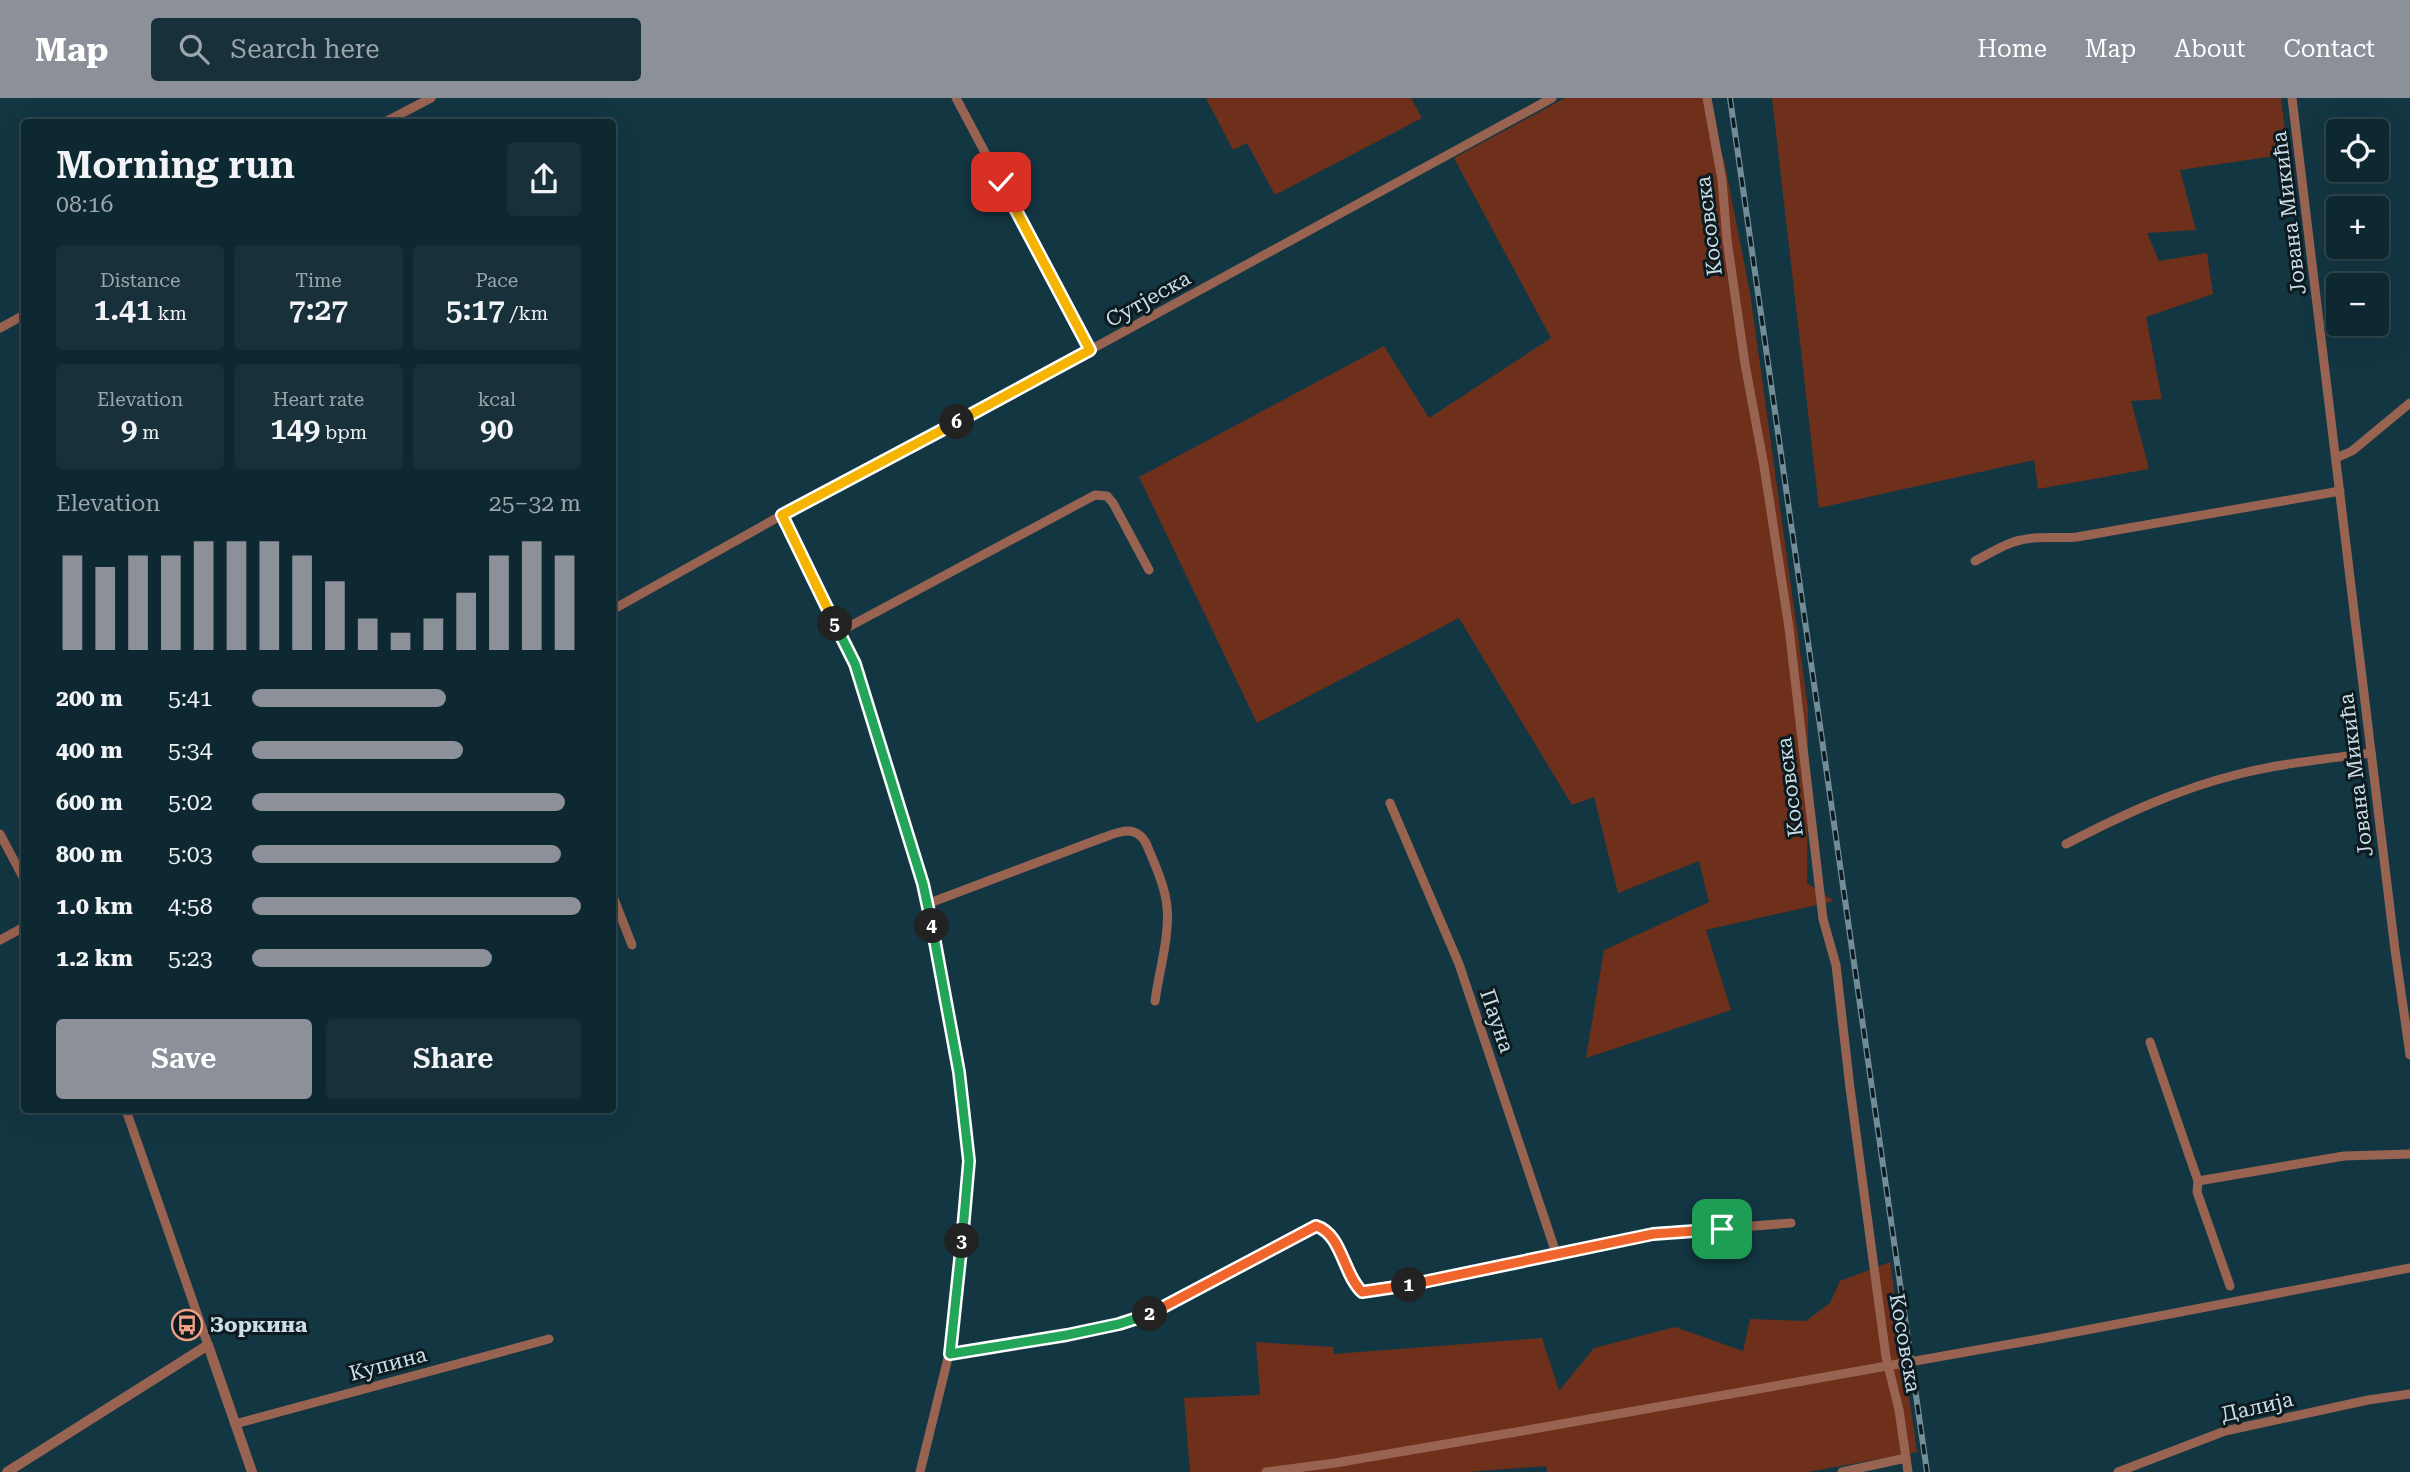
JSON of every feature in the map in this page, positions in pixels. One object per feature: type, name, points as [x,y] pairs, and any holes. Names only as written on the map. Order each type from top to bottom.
[{"type":"street","points":[[392,119],[431,98]]},
{"type":"street","points":[[956,98],[1090,350]]},
{"type":"street","name":"Сутјеска","points":[[616,608],[1552,98]]},
{"type":"street","name":"Косовска","points":[[1707,98],[1722,180],[1727,240],[1745,364],[1789,628],[1823,919],[1836,965],[1886,1357],[1899,1409],[1908,1472]]},
{"type":"street","name":"Јована Микића","points":[[2292,98],[2410,1055]]},
{"type":"street","points":[[0,328],[21,317]]},
{"type":"street","points":[[2336,458],[2352,451],[2410,403]]},
{"type":"street","points":[[1975,561],[2018,540],[2077,537],[2340,491]]},
{"type":"street","points":[[839,632],[1098,494],[1107,496],[1113,503],[1149,570]]},
{"type":"street","points":[[782,515],[855,664],[927,904],[959,1072],[969,1161],[950,1354],[920,1472]]},
{"type":"street","points":[[2066,844],[2136,808],[2204,784],[2287,765],[2371,753]]},
{"type":"street","name":"Пауна","points":[[1391,803],[1459,964],[1557,1256]]},
{"type":"street","points":[[927,904],[1121,831],[1133,831],[1146,843],[1164,891],[1167,907],[1155,1001]]},
{"type":"street","points":[[0,834],[21,873]]},
{"type":"street","points":[[616,904],[632,945]]},
{"type":"street","points":[[0,940],[21,929]]},
{"type":"street","points":[[2150,1042],[2198,1181],[2197,1192],[2230,1286]]},
{"type":"street","points":[[127,1113],[252,1472]]},
{"type":"street","points":[[2198,1181],[2344,1156],[2410,1154]]},
{"type":"street","points":[[950,1354],[1067,1335],[1145,1317],[1316,1226],[1325,1229],[1332,1237],[1354,1285],[1362,1292],[1557,1256],[1653,1234],[1791,1223]]},
{"type":"street","points":[[1266,1472],[1335,1463],[2039,1339],[2410,1268]]},
{"type":"street","name":"Купина","points":[[235,1424],[549,1339]]},
{"type":"street","points":[[7,1472],[208,1345]]},
{"type":"street","name":"Далија","points":[[2118,1472],[2225,1431],[2368,1399],[2410,1394]]},
{"type":"street","points":[[1842,1472],[1906,1458]]},
{"type":"shaded area","points":[[1206,98],[1411,98],[1422,118],[1275,195],[1247,143],[1233,150]]},
{"type":"shaded area","points":[[1565,98],[1703,98],[1724,160],[1750,293],[1808,708],[1807,883],[1834,901],[1706,930],[1731,1010],[1586,1058],[1604,950],[1709,902],[1699,861],[1618,893],[1594,797],[1572,805],[1459,618],[1257,723],[1139,477],[1384,346],[1429,418],[1551,338],[1454,158]]},
{"type":"shaded area","points":[[1772,98],[2281,98],[2288,154],[2180,170],[2196,230],[2147,233],[2159,261],[2207,253],[2213,294],[2146,317],[2162,399],[2131,401],[2149,469],[2038,489],[2034,460],[1819,508]]},
{"type":"shaded area","points":[[1890,1262],[1917,1452],[1808,1472],[1547,1472],[1546,1466],[1467,1472],[1190,1472],[1184,1398],[1260,1395],[1256,1342],[1334,1347],[1333,1354],[1542,1338],[1559,1391],[1594,1348],[1675,1327],[1743,1351],[1750,1319],[1806,1321],[1830,1303],[1840,1281]]},
{"type":"railway","points":[[1730,98],[1927,1472]]},
{"type":"place","name":"Зоркина","points":[[187,1325]]},
{"type":"route","points":[[1001,182],[1090,350],[782,515],[855,664],[923,884],[941,971],[959,1072],[969,1161],[950,1354],[1067,1335],[1145,1317],[1316,1226],[1325,1229],[1332,1237],[1354,1285],[1362,1292],[1557,1256],[1653,1234],[1722,1229]]}]
